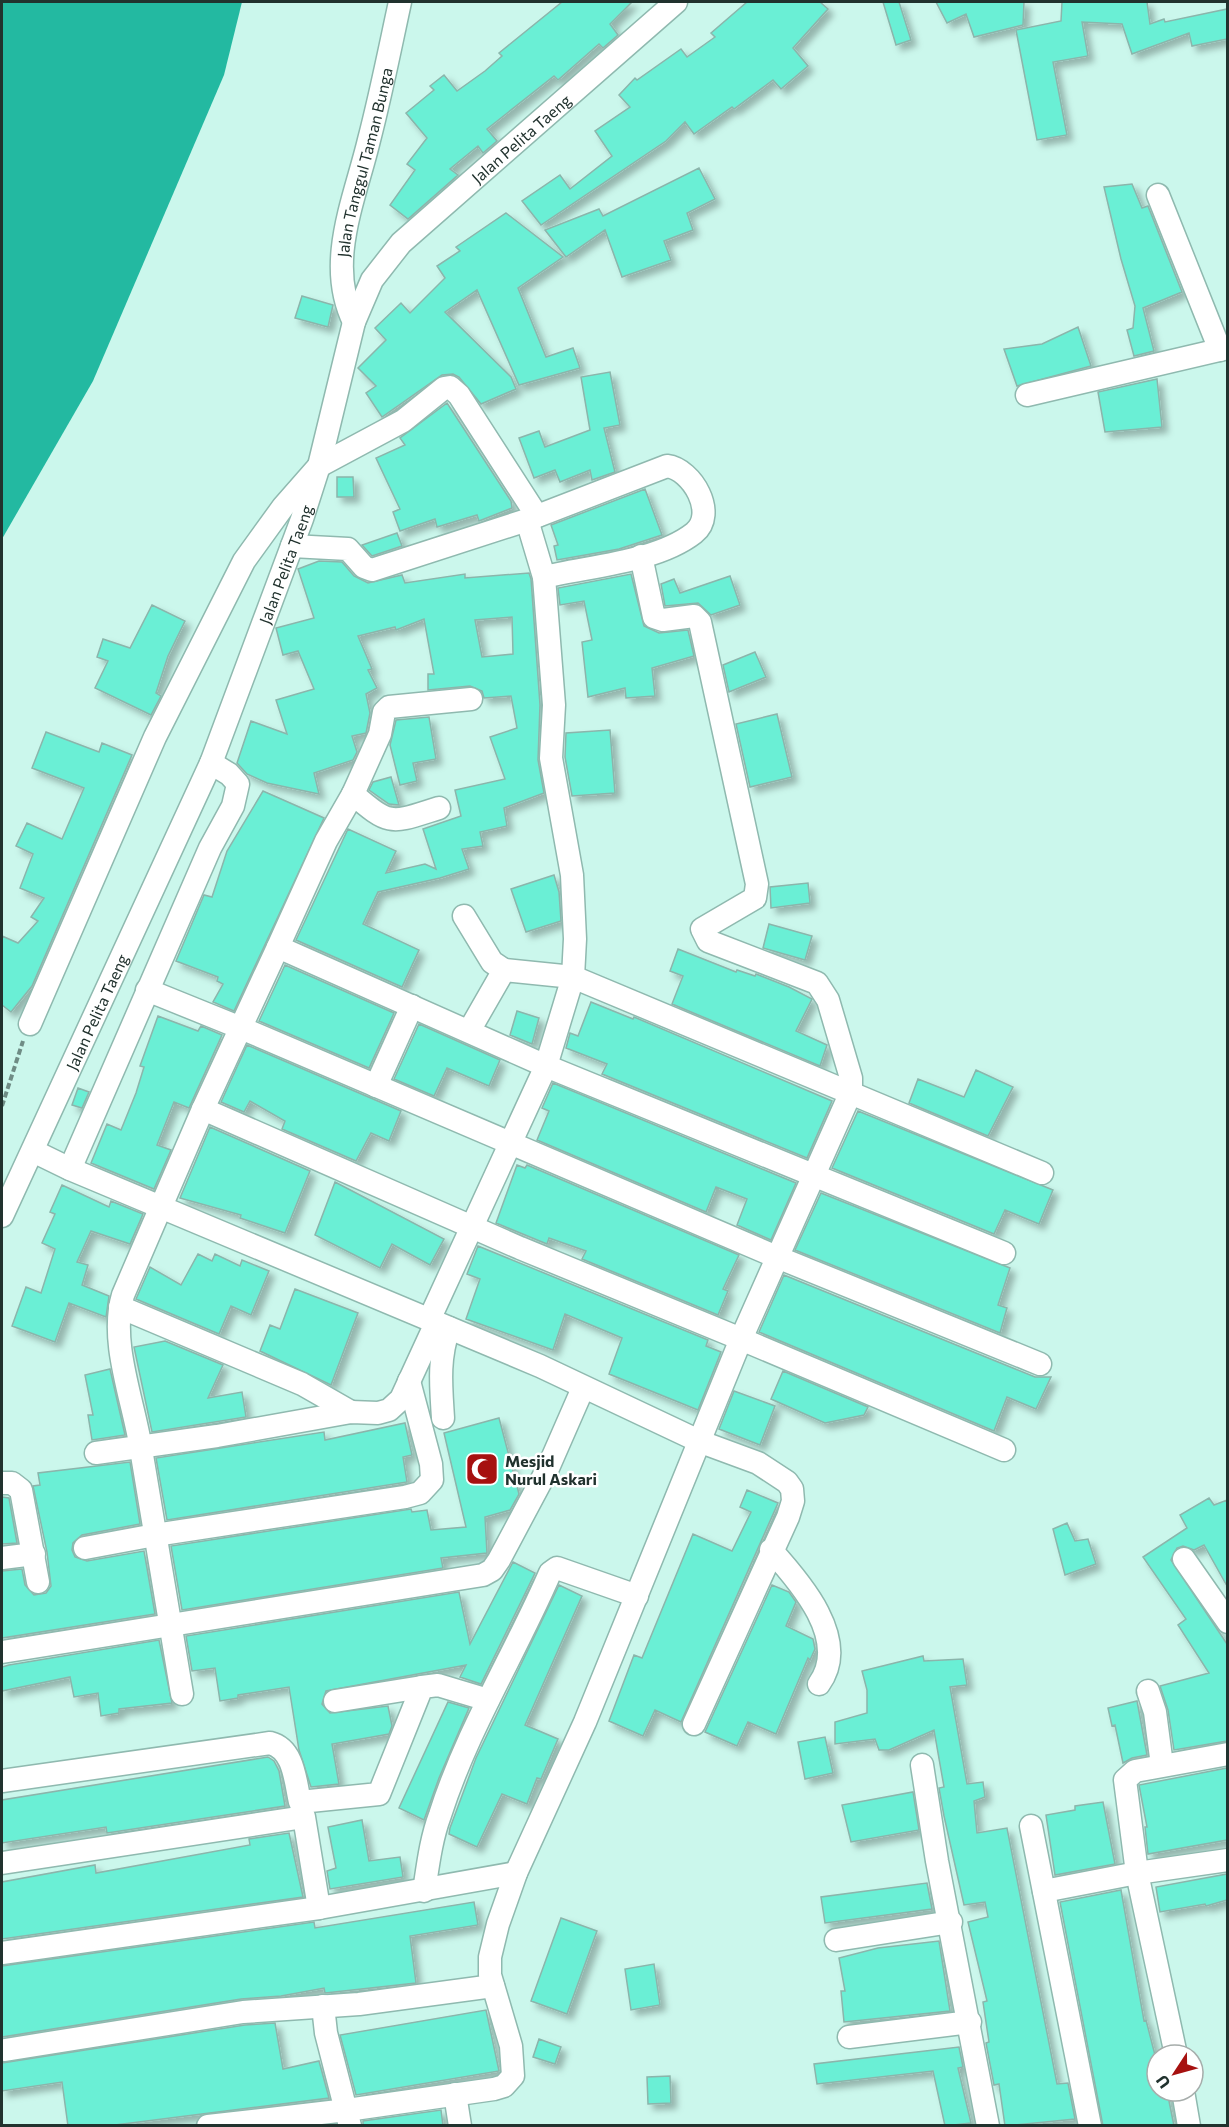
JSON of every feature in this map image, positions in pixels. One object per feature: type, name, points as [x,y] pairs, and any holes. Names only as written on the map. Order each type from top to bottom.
[{"type":"street","name":"Jalan Tanggul Taman Bunga","points":[[354,322],[346,306],[342,286],[343,257],[351,201],[369,143],[400,2]]},
{"type":"street","name":"Jalan Pelita Taeng","points":[[2,1216],[212,763],[319,466],[354,322],[372,280],[401,243],[676,2]]},
{"type":"street","points":[[1027,395],[1224,349],[1158,195]]},
{"type":"street","points":[[30,1024],[155,737],[244,561],[283,507],[319,466],[386,432],[444,388],[450,387],[459,395],[532,518],[544,577],[555,705],[550,750],[572,875],[575,939],[573,977],[546,1066],[473,1227],[438,1324],[401,1400],[389,1410],[370,1414],[351,1412],[96,1453]]},
{"type":"street","points":[[292,546],[348,549],[364,567],[372,570],[532,518],[667,466],[674,466],[682,470],[696,488],[704,517],[700,527],[675,545],[641,556],[544,577]]},
{"type":"street","points":[[208,2126],[348,2118],[455,2094],[504,2086],[513,2076],[511,2046],[493,1986],[490,1957],[492,1943],[516,1873],[585,1722],[701,1442],[741,1339],[851,1092],[850,1069],[838,1029],[828,1000],[817,983],[708,941],[703,935],[702,929],[709,923],[755,898],[757,884],[700,622],[694,616],[663,620],[654,617],[641,556]]},
{"type":"street","points":[[182,1694],[141,1447],[119,1337],[120,1307],[203,1109],[326,841],[352,794],[380,734],[384,711],[389,707],[471,699]]},
{"type":"street","points":[[70,1169],[210,848],[236,796],[238,784],[229,774],[212,763]]},
{"type":"street","points":[[352,794],[378,816],[390,819],[403,819],[439,808]]},
{"type":"street","points":[[464,916],[492,962],[504,970],[573,977],[1042,1173]]},
{"type":"street","points":[[278,947],[546,1066],[1004,1253]]},
{"type":"street","points":[[469,1031],[504,970]]},
{"type":"street","points":[[147,990],[777,1257],[1040,1364]]},
{"type":"street","points":[[376,1086],[412,1006]]},
{"type":"street","points":[[203,1109],[473,1227],[1004,1450]]},
{"type":"street","points":[[33,1151],[161,1208],[540,1366],[701,1442],[758,1463],[787,1482],[792,1489],[788,1517],[771,1550],[694,1724]]},
{"type":"street","points":[[120,1307],[302,1384],[351,1412]]},
{"type":"street","points":[[438,1324],[443,1418]]},
{"type":"street","points":[[85,1548],[420,1493],[432,1480],[431,1464],[409,1381]]},
{"type":"street","points":[[2,1652],[483,1575],[492,1570],[499,1560],[548,1468],[583,1388]]},
{"type":"street","points":[[2,1484],[12,1483],[21,1490],[38,1582]]},
{"type":"street","points":[[771,1550],[808,1597],[826,1633],[829,1662],[827,1674],[819,1684]]},
{"type":"street","points":[[2,1558],[34,1554]]},
{"type":"street","points":[[1184,1559],[1227,1622]]},
{"type":"street","points":[[424,1891],[432,1842],[440,1813],[488,1700],[554,1569],[637,1596]]},
{"type":"street","points":[[335,1701],[438,1685],[488,1700]]},
{"type":"street","points":[[2,1781],[270,1743],[282,1747],[288,1756],[300,1802],[379,1794],[422,1687]]},
{"type":"street","points":[[1148,1691],[1155,1712],[1162,1765]]},
{"type":"street","points":[[1173,2043],[1137,1873],[1125,1780],[1135,1771],[1227,1754]]},
{"type":"street","points":[[922,1765],[937,1861],[951,1922],[988,2126]]},
{"type":"street","points":[[2,1863],[304,1817],[319,1908]]},
{"type":"street","points":[[1031,1826],[1090,2126]]},
{"type":"street","points":[[1044,1891],[1137,1873],[1227,1860]]},
{"type":"street","points":[[2,1953],[319,1908],[516,1873]]},
{"type":"street","points":[[836,1940],[951,1922]]},
{"type":"street","points":[[5,2050],[243,2012],[359,2004],[493,1986]]},
{"type":"street","points":[[322,2006],[326,2033],[348,2118]]},
{"type":"street","points":[[849,2037],[970,2022]]},
{"type":"street","points":[[455,2094],[460,2126]]},
{"type":"street","points":[[1185,2103],[1189,2126]]},
{"type":"path","points":[[2,1106],[30,1024]]},
{"type":"shaded area","points":[[2,2],[242,2],[224,75],[93,381],[2,539]]},
{"type":"building","points":[[562,2],[632,2],[610,24],[618,35],[603,48],[599,44],[558,80],[554,76],[487,129],[497,141],[483,153],[478,146],[450,169],[458,175],[408,219],[390,205],[415,170],[407,164],[427,138],[406,113],[434,90],[430,86],[444,75],[457,91],[485,71],[502,56],[499,53]]},
{"type":"building","points":[[747,2],[820,2],[828,9],[793,48],[808,66],[781,89],[773,80],[734,109],[732,107],[694,134],[685,122],[666,141],[541,225],[522,201],[560,175],[570,189],[612,156],[595,131],[630,107],[619,95],[635,78],[637,80],[681,49],[687,57],[715,37],[711,33]]},
{"type":"building","points":[[883,2],[899,2],[911,40],[896,45]]},
{"type":"building","points":[[936,2],[1024,2],[1023,25],[974,37],[966,14],[947,23]]},
{"type":"building","points":[[1062,2],[1147,2],[1150,24],[1164,19],[1165,22],[1227,9],[1227,39],[1192,46],[1189,33],[1132,54],[1122,24],[1082,22],[1088,56],[1053,62],[1067,135],[1037,140],[1016,30],[1061,21]]},
{"type":"building","points":[[699,168],[715,199],[687,213],[693,230],[664,241],[671,260],[622,277],[605,230],[566,257],[545,230],[599,209],[603,216]]},
{"type":"building","points":[[1132,184],[1142,208],[1148,206],[1182,292],[1143,308],[1154,351],[1134,356],[1127,330],[1133,328],[1135,306],[1104,187]]},
{"type":"building","points":[[506,213],[563,257],[518,288],[546,357],[573,348],[580,368],[519,385],[477,290],[445,312],[511,377],[516,389],[481,404],[459,377],[453,374],[442,375],[382,417],[366,393],[376,386],[358,368],[386,340],[375,328],[401,303],[410,313],[445,278],[437,266],[460,251],[456,247]]},
{"type":"building","points":[[302,296],[333,305],[328,327],[295,318]]},
{"type":"building","points":[[1078,327],[1091,366],[1017,386],[1004,349],[1042,344]]},
{"type":"building","points":[[610,372],[620,425],[604,428],[615,472],[592,480],[590,470],[560,482],[555,470],[534,478],[519,438],[539,431],[545,447],[590,430],[581,377]]},
{"type":"building","points":[[1157,379],[1162,427],[1105,432],[1098,392]]},
{"type":"building","points":[[447,403],[511,501],[512,508],[479,521],[477,515],[437,527],[435,519],[400,531],[393,512],[400,509],[376,458],[405,445],[400,438]]},
{"type":"building","points":[[337,477],[353,477],[354,497],[337,497]]},
{"type":"building","points":[[645,489],[662,535],[619,549],[557,560],[554,546],[558,545],[551,525]]},
{"type":"building","points":[[397,533],[402,546],[372,556],[362,545]]},
{"type":"building","points":[[319,561],[342,562],[354,576],[368,583],[402,575],[405,583],[465,574],[465,578],[529,573],[531,579],[540,705],[538,760],[544,793],[504,808],[507,826],[480,832],[483,846],[462,849],[469,869],[378,892],[363,924],[419,950],[402,987],[296,940],[348,829],[396,851],[386,873],[425,864],[436,869],[423,829],[461,816],[455,790],[505,779],[490,737],[517,728],[511,696],[484,698],[482,691],[470,686],[428,690],[428,674],[434,674],[424,619],[396,630],[395,627],[358,636],[372,669],[368,670],[377,688],[366,694],[370,713],[366,733],[352,736],[357,752],[353,760],[314,773],[319,794],[267,783],[247,774],[237,763],[251,721],[287,734],[276,700],[314,689],[298,651],[283,655],[276,628],[314,618],[298,569]],"holes":[[[512,617],[513,654],[482,657],[475,620]]]},
{"type":"building","points":[[631,574],[644,626],[659,633],[688,630],[694,656],[652,668],[655,696],[626,698],[625,688],[588,697],[582,642],[592,640],[584,601],[560,605],[558,588]]},
{"type":"building","points":[[730,576],[740,605],[711,615],[698,603],[665,606],[661,584],[674,579],[680,593]]},
{"type":"building","points":[[152,605],[185,621],[168,656],[156,693],[161,696],[151,715],[95,688],[108,661],[97,657],[103,639],[130,648]]},
{"type":"building","points":[[755,652],[766,677],[729,692],[723,665]]},
{"type":"building","points":[[777,714],[792,777],[750,787],[736,724]]},
{"type":"building","points":[[429,717],[436,759],[413,763],[417,781],[400,785],[390,745],[396,720]]},
{"type":"building","points":[[610,730],[615,793],[572,796],[565,757],[566,733]]},
{"type":"building","points":[[46,732],[99,752],[102,743],[132,755],[32,986],[11,1012],[2,1005],[2,936],[18,943],[38,921],[31,917],[44,898],[20,888],[33,854],[16,846],[27,823],[62,839],[84,788],[32,768]]},
{"type":"building","points":[[391,777],[399,805],[389,804],[369,790],[373,782]]},
{"type":"building","points":[[263,791],[324,818],[234,1011],[213,1002],[223,984],[217,981],[218,977],[176,961],[204,895],[212,897],[227,851]]},
{"type":"building","points":[[554,875],[559,892],[561,921],[526,932],[511,889]]},
{"type":"building","points":[[808,883],[810,903],[771,908],[770,887]]},
{"type":"building","points":[[769,924],[812,936],[805,960],[763,948]]},
{"type":"building","points":[[678,949],[736,972],[737,970],[755,976],[756,974],[812,999],[796,1031],[827,1045],[820,1066],[672,1004],[683,976],[670,971]]},
{"type":"building","points":[[285,965],[394,1013],[369,1068],[259,1021]]},
{"type":"building","points":[[591,1002],[633,1019],[634,1017],[832,1101],[807,1158],[602,1074],[607,1064],[566,1048],[570,1033],[578,1036]]},
{"type":"building","points":[[517,1011],[539,1018],[532,1044],[510,1035]]},
{"type":"building","points":[[158,1016],[198,1031],[201,1026],[222,1035],[189,1108],[174,1102],[157,1145],[171,1150],[154,1189],[91,1163],[107,1124],[121,1130],[136,1093],[144,1067],[140,1066]]},
{"type":"building","points":[[419,1024],[500,1060],[489,1086],[447,1068],[434,1096],[394,1079]]},
{"type":"building","points":[[247,1045],[401,1111],[389,1141],[371,1133],[356,1161],[282,1129],[285,1121],[250,1101],[244,1112],[221,1102]]},
{"type":"building","points":[[976,1070],[1013,1087],[988,1136],[909,1103],[918,1079],[964,1097]]},
{"type":"building","points":[[553,1083],[796,1183],[771,1240],[737,1225],[747,1199],[716,1187],[706,1212],[537,1140],[549,1111],[542,1108]]},
{"type":"building","points":[[78,1088],[89,1092],[82,1108],[72,1105]]},
{"type":"building","points":[[858,1111],[1053,1190],[1039,1224],[1005,1210],[994,1234],[832,1168]]},
{"type":"building","points":[[210,1127],[310,1171],[285,1233],[240,1218],[241,1215],[180,1198]]},
{"type":"building","points":[[517,1165],[525,1168],[527,1165],[739,1255],[723,1289],[728,1291],[718,1315],[582,1259],[586,1251],[549,1238],[547,1244],[496,1223]]},
{"type":"building","points":[[335,1182],[444,1239],[430,1265],[392,1244],[380,1268],[315,1235]]},
{"type":"building","points":[[62,1185],[109,1207],[111,1201],[143,1214],[130,1244],[91,1231],[77,1262],[88,1265],[82,1285],[109,1296],[106,1317],[69,1303],[55,1342],[12,1326],[26,1287],[41,1293],[55,1249],[42,1243],[55,1214],[50,1212]]},
{"type":"building","points":[[821,1193],[1010,1268],[998,1305],[1007,1308],[1000,1333],[795,1250]]},
{"type":"building","points":[[478,1246],[708,1340],[706,1346],[721,1352],[698,1410],[609,1374],[622,1338],[565,1314],[553,1350],[466,1319],[480,1279],[467,1274]]},
{"type":"building","points":[[198,1254],[212,1261],[215,1254],[240,1266],[242,1260],[269,1271],[251,1315],[231,1306],[219,1334],[136,1299],[150,1267],[181,1285]]},
{"type":"building","points":[[784,1275],[1035,1377],[1051,1377],[1036,1409],[1007,1397],[994,1431],[759,1332]]},
{"type":"building","points":[[295,1289],[358,1313],[331,1385],[260,1351],[270,1325],[280,1329]]},
{"type":"building","points":[[165,1341],[223,1365],[208,1398],[242,1392],[246,1417],[152,1432],[134,1347]]},
{"type":"building","points":[[110,1369],[125,1435],[92,1440],[88,1415],[93,1415],[85,1375]]},
{"type":"building","points":[[783,1371],[868,1407],[864,1415],[825,1423],[771,1399]]},
{"type":"building","points":[[734,1391],[775,1406],[760,1445],[719,1429]]},
{"type":"building","points":[[499,1418],[519,1494],[510,1510],[485,1517],[487,1553],[441,1558],[443,1568],[182,1610],[171,1546],[411,1509],[412,1512],[427,1510],[431,1530],[466,1527],[444,1433]]},
{"type":"building","points":[[405,1423],[412,1455],[403,1457],[407,1482],[167,1520],[156,1458],[324,1432],[325,1440]]},
{"type":"building","points":[[130,1462],[140,1524],[82,1535],[73,1543],[72,1550],[75,1557],[87,1561],[144,1551],[155,1614],[2,1638],[2,1571],[22,1569],[25,1585],[34,1595],[46,1593],[51,1586],[47,1552],[33,1486],[40,1485],[38,1473]]},
{"type":"building","points":[[747,1490],[778,1503],[681,1722],[655,1710],[643,1736],[609,1721],[634,1655],[642,1658],[693,1534],[732,1551],[751,1512],[740,1507]]},
{"type":"building","points":[[2,1497],[9,1498],[17,1543],[2,1544]]},
{"type":"building","points":[[1209,1498],[1214,1505],[1227,1500],[1227,1586],[1204,1545],[1194,1550],[1183,1546],[1177,1548],[1171,1560],[1227,1644],[1227,1741],[1174,1750],[1168,1710],[1160,1686],[1209,1673],[1178,1625],[1186,1619],[1143,1557],[1187,1528],[1180,1515]]},
{"type":"building","points":[[1067,1523],[1075,1541],[1088,1539],[1096,1564],[1065,1575],[1053,1529]]},
{"type":"building","points":[[513,1562],[535,1573],[481,1684],[460,1677],[466,1665],[326,1691],[322,1704],[330,1713],[388,1706],[392,1726],[389,1734],[332,1744],[339,1784],[311,1787],[299,1750],[289,1687],[238,1695],[238,1698],[220,1701],[215,1668],[192,1671],[186,1636],[459,1592],[470,1644]]},
{"type":"building","points":[[559,1585],[582,1596],[525,1725],[558,1739],[541,1779],[537,1778],[527,1804],[502,1794],[477,1847],[449,1834],[450,1828],[476,1758]]},
{"type":"building","points":[[772,1585],[789,1592],[796,1602],[786,1626],[813,1639],[815,1649],[810,1660],[808,1658],[776,1734],[748,1722],[737,1746],[705,1732]]},
{"type":"building","points":[[159,1640],[172,1703],[119,1709],[119,1713],[101,1716],[98,1693],[74,1697],[70,1677],[2,1691],[2,1667]]},
{"type":"building","points":[[923,1656],[924,1661],[963,1659],[967,1685],[950,1687],[967,1784],[983,1782],[985,1797],[974,1801],[977,1833],[1007,1828],[1057,2084],[1068,2083],[1075,2119],[1005,2126],[999,2084],[994,2085],[986,2043],[989,2042],[983,2002],[987,2001],[968,1922],[988,1917],[985,1902],[964,1905],[939,1788],[944,1787],[934,1730],[889,1750],[879,1750],[875,1739],[835,1744],[835,1722],[867,1713],[867,1690],[862,1671]]},
{"type":"building","points":[[1137,1701],[1147,1755],[1132,1758],[1123,1763],[1115,1725],[1112,1726],[1108,1708]]},
{"type":"building","points":[[448,1702],[469,1708],[424,1820],[399,1808]]},
{"type":"building","points":[[825,1737],[833,1773],[805,1779],[798,1742]]},
{"type":"building","points":[[268,1757],[274,1761],[279,1771],[285,1806],[107,1833],[106,1827],[2,1843],[2,1800]]},
{"type":"building","points":[[1227,1768],[1227,1840],[1148,1854],[1145,1827],[1147,1827],[1139,1785]]},
{"type":"building","points":[[913,1792],[919,1830],[851,1842],[842,1805]]},
{"type":"building","points":[[1103,1802],[1115,1864],[1055,1875],[1046,1815],[1075,1810],[1075,1806]]},
{"type":"building","points":[[362,1820],[369,1861],[400,1857],[403,1877],[330,1889],[327,1871],[336,1868],[328,1827]]},
{"type":"building","points":[[289,1833],[303,1897],[2,1939],[2,1882],[95,1865],[96,1873],[250,1845],[249,1839]]},
{"type":"building","points":[[1227,1874],[1227,1900],[1206,1906],[1205,1904],[1160,1912],[1156,1887]]},
{"type":"building","points":[[927,1883],[932,1909],[825,1923],[821,1897]]},
{"type":"building","points":[[1121,1890],[1144,2021],[1146,2020],[1152,2043],[1145,2043],[1145,2103],[1169,2103],[1174,2126],[1103,2126],[1060,1902]]},
{"type":"building","points":[[474,1902],[478,1925],[410,1936],[416,1983],[325,1993],[324,1988],[2,2037],[2,1966],[314,1922],[315,1928]]},
{"type":"building","points":[[561,1918],[597,1931],[567,2014],[531,2001]]},
{"type":"building","points":[[939,1941],[950,2011],[844,2022],[841,1991],[845,1991],[839,1958],[878,1948]]},
{"type":"building","points":[[654,1964],[660,2005],[631,2010],[625,1969]]},
{"type":"building","points":[[486,2010],[499,2071],[356,2095],[340,2035]]},
{"type":"building","points":[[275,2023],[283,2069],[319,2061],[329,2098],[107,2126],[68,2126],[62,2082],[2,2091],[2,2063],[245,2025]]},
{"type":"building","points":[[539,2039],[561,2047],[555,2064],[533,2057]]},
{"type":"building","points":[[959,2047],[963,2067],[958,2068],[971,2123],[945,2126],[933,2071],[817,2084],[814,2064]]},
{"type":"building","points":[[670,2076],[671,2103],[648,2104],[647,2077]]},
{"type":"building","points":[[441,2110],[443,2126],[363,2126],[363,2121]]},
{"type":"place","name":"Mesjid Nurul Askari","points":[[482,1469]]}]
